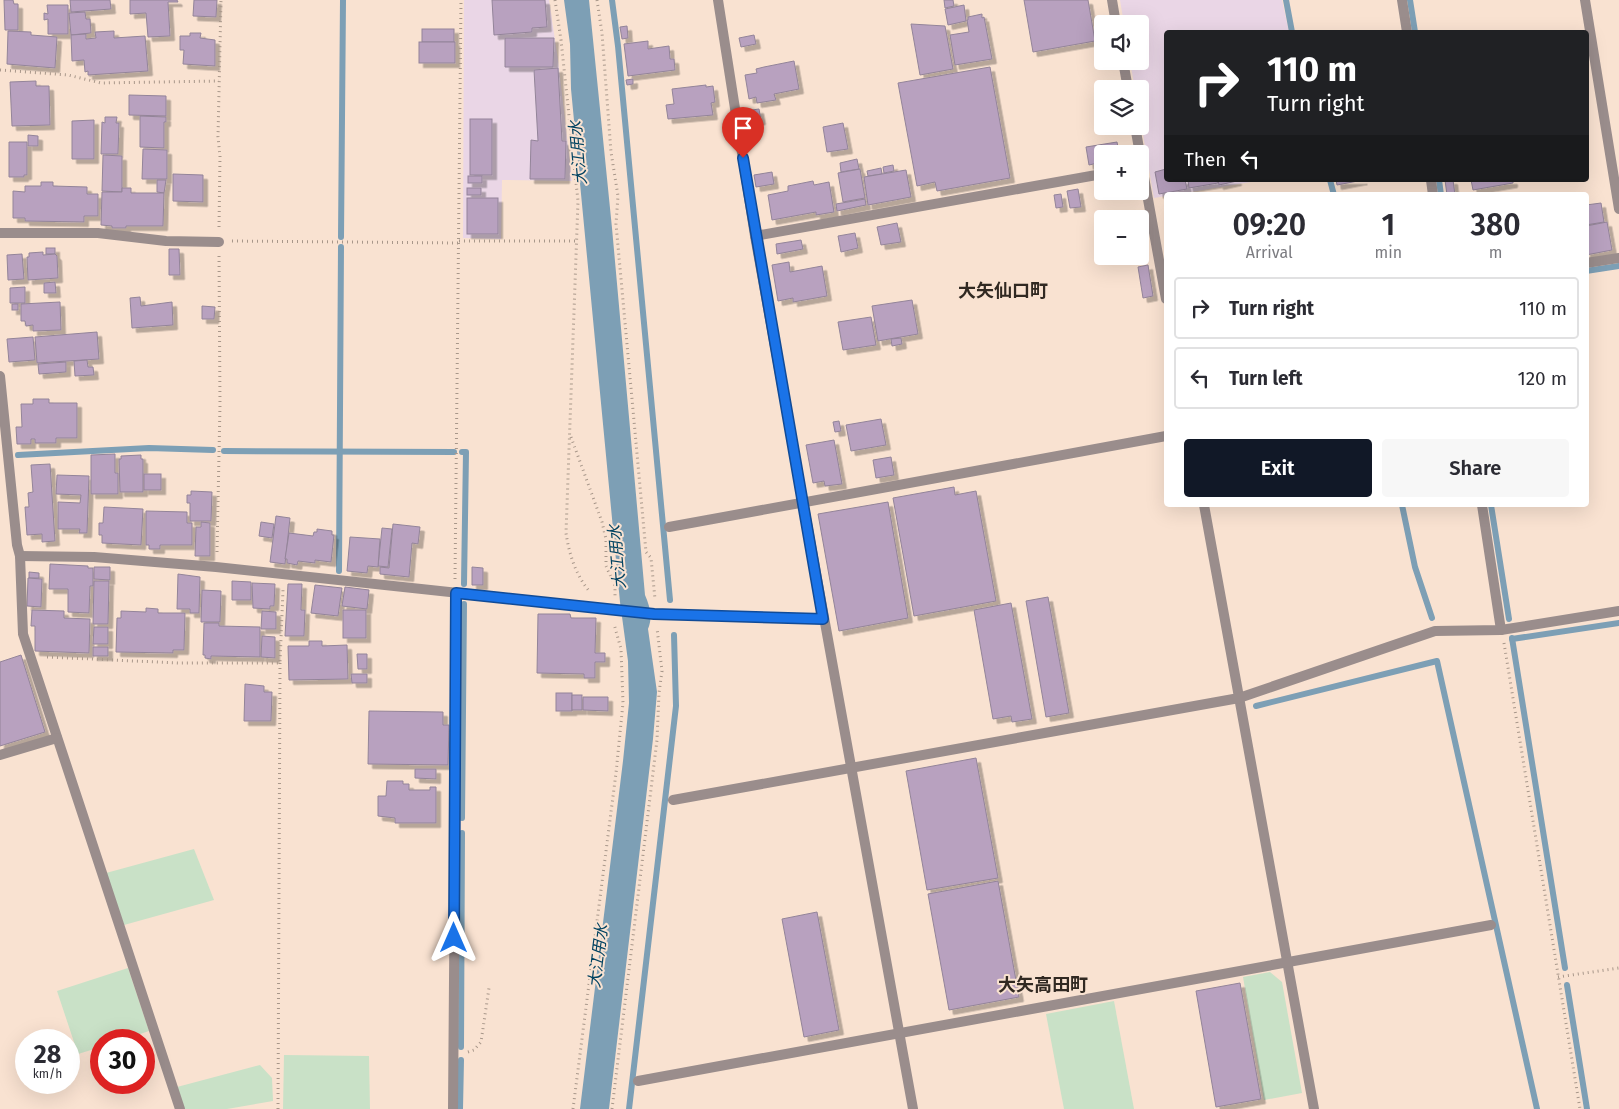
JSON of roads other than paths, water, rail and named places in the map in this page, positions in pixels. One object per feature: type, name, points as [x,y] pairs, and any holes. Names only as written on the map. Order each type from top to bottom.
[{"type":"street","points":[[718,0],[755,236],[913,1109]]},
{"type":"street","points":[[1112,0],[1114,15]]},
{"type":"street","points":[[1402,0],[1407,30]]},
{"type":"street","points":[[1585,0],[1619,209]]},
{"type":"street","points":[[755,236],[1094,175]]},
{"type":"street","points":[[1147,200],[1164,288]]},
{"type":"street","points":[[0,234],[98,233],[166,241],[219,242]]},
{"type":"street","points":[[1589,263],[1619,258]]},
{"type":"street","points":[[0,376],[4,469],[20,556],[23,634],[180,1109]]},
{"type":"street","points":[[669,527],[1164,436]]},
{"type":"street","points":[[1204,507],[1314,1109]]},
{"type":"street","points":[[1482,507],[1501,630]]},
{"type":"street","points":[[20,556],[94,557],[216,567],[655,614],[823,619]]},
{"type":"street","points":[[453,1109],[456,592]]},
{"type":"street","points":[[673,800],[1239,698],[1435,631],[1501,630],[1619,611]]},
{"type":"street","points":[[0,755],[57,738]]},
{"type":"street","points":[[638,1080],[1491,925]]},
{"type":"water","name":"大江用水","points":[[564,0],[589,0],[612,228],[645,595],[650,612],[648,629],[657,692],[609,1109],[580,1109],[623,761],[629,703],[628,661],[620,602],[571,89],[570,44]]},
{"type":"waterway","points":[[341,237],[343,0]]},
{"type":"waterway","points":[[612,0],[618,46],[670,600]]},
{"type":"waterway","points":[[1286,0],[1292,30]]},
{"type":"waterway","points":[[1410,0],[1415,30]]},
{"type":"waterway","points":[[1331,182],[1333,192]]},
{"type":"waterway","points":[[1439,182],[1441,192]]},
{"type":"waterway","points":[[339,571],[341,247]]},
{"type":"waterway","points":[[1589,271],[1619,266]]},
{"type":"waterway","points":[[18,455],[149,448],[213,450]]},
{"type":"waterway","points":[[224,451],[454,452]]},
{"type":"waterway","points":[[462,452],[466,452],[464,584]]},
{"type":"waterway","points":[[1402,507],[1415,567],[1432,618]]},
{"type":"waterway","points":[[1491,507],[1509,619]]},
{"type":"waterway","points":[[462,818],[464,604]]},
{"type":"waterway","points":[[1512,639],[1619,623]]},
{"type":"waterway","points":[[629,1109],[676,706],[674,635]]},
{"type":"waterway","points":[[1512,638],[1565,968]]},
{"type":"waterway","points":[[1256,706],[1437,661],[1537,1109]]},
{"type":"waterway","points":[[461,1047],[462,833]]},
{"type":"waterway","points":[[1567,985],[1587,1109]]},
{"type":"waterway","points":[[460,1109],[461,1060]]},
{"type":"district","name":"大矢仙口町","points":[[1003,291]]},
{"type":"district","name":"大矢高田町","points":[[1043,985]]}]
